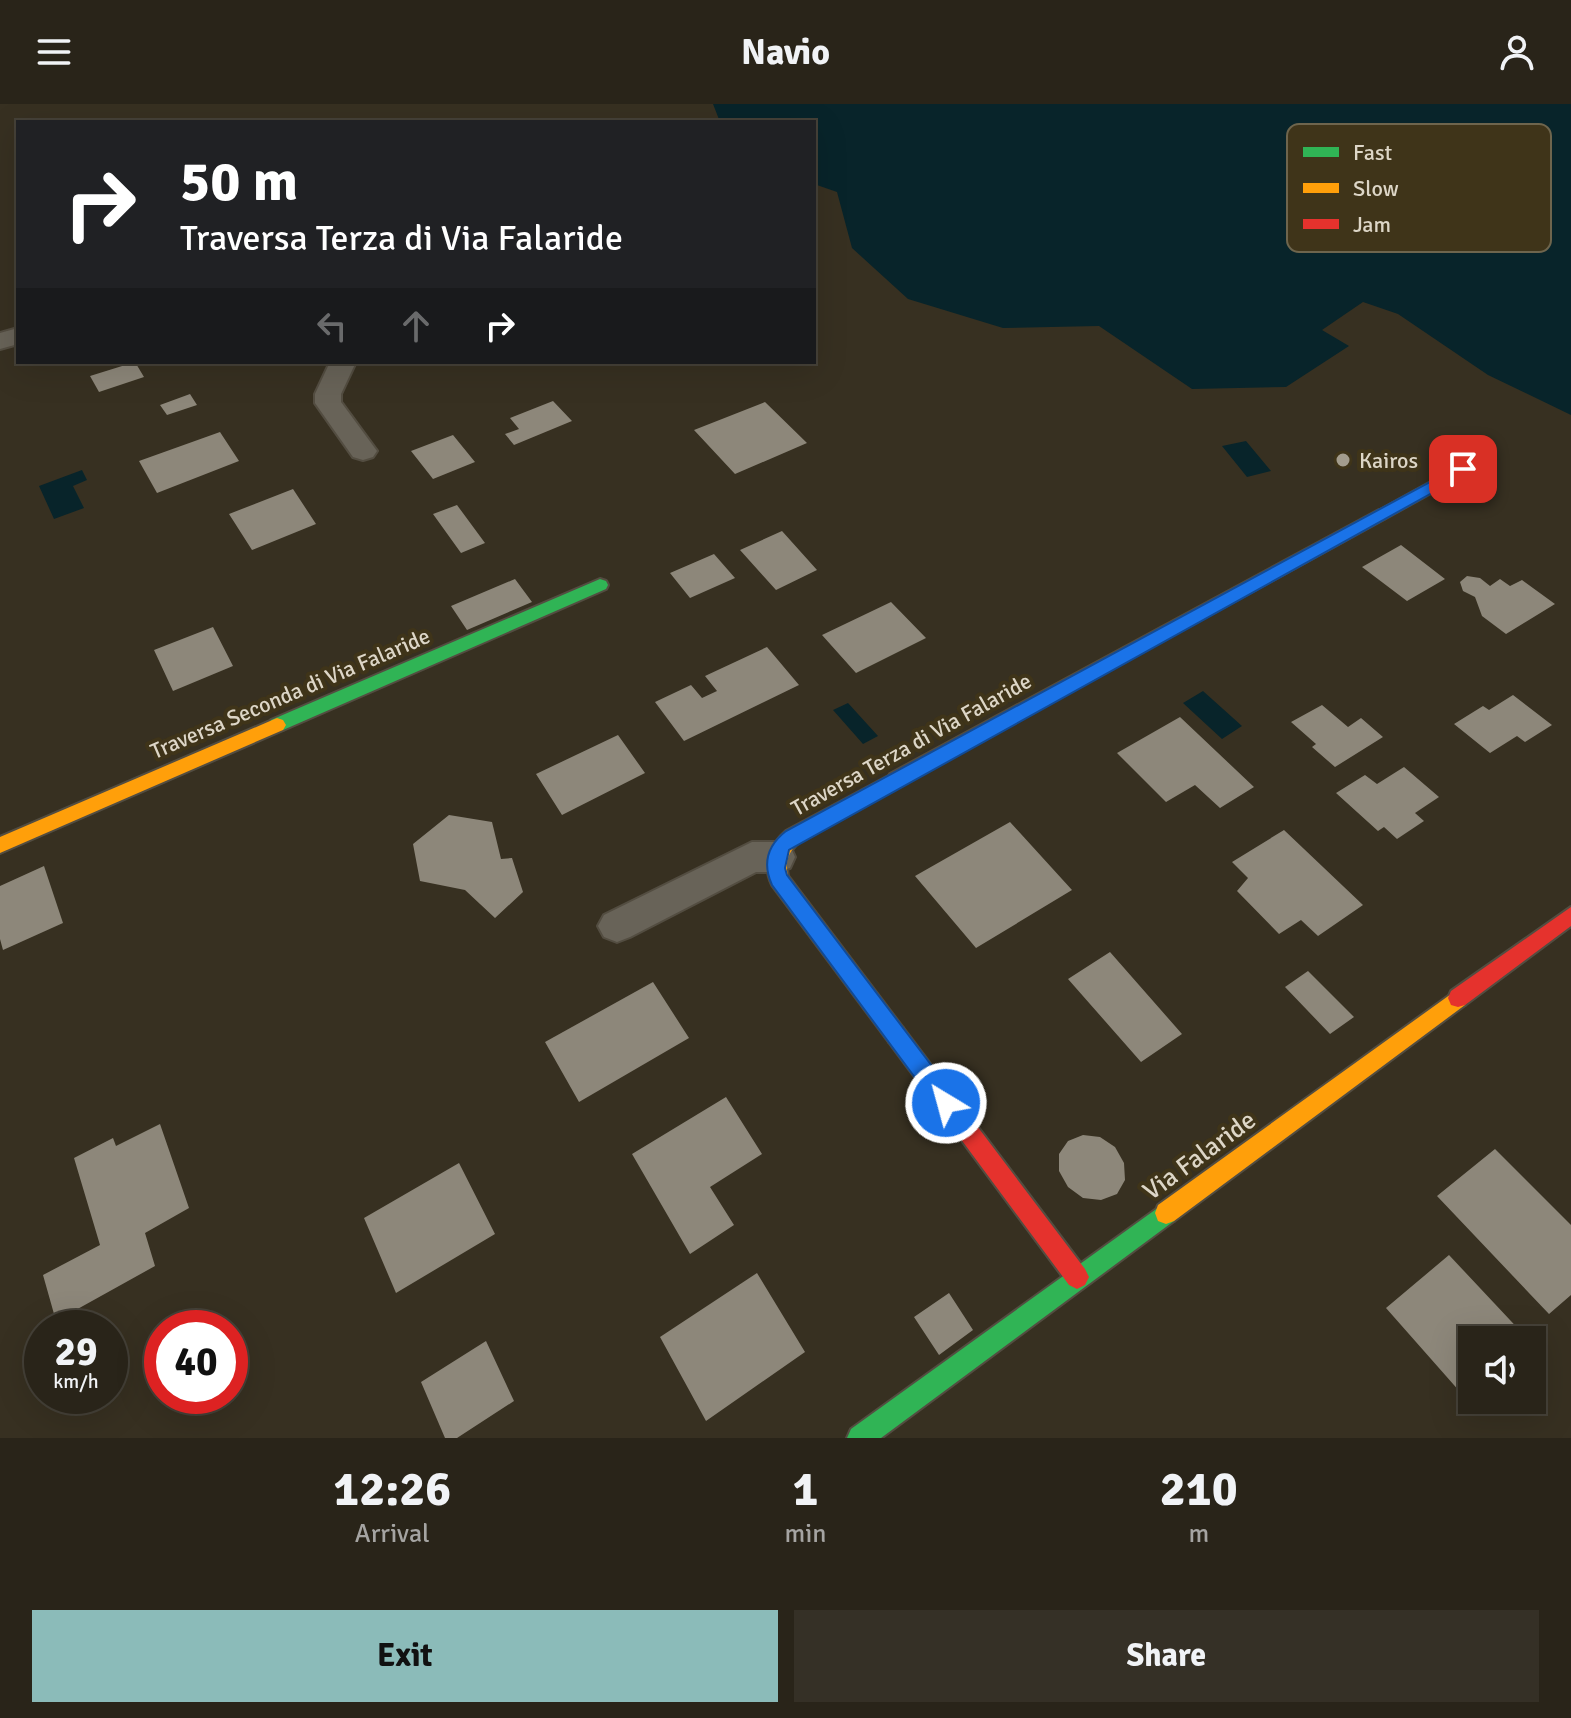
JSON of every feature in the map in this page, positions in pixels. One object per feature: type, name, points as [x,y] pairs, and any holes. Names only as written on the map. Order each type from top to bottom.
[{"type":"street","points":[[342,364],[328,394],[328,403],[363,451]]},
{"type":"street","name":"Traversa Terza di Via Falaride","points":[[777,857],[781,846],[793,836],[1489,455]]},
{"type":"street","name":"Traversa Seconda di Via Falaride","points":[[0,845],[600,585]]},
{"type":"street","points":[[617,926],[752,857],[777,857],[775,868],[779,879],[1077,1277]]},
{"type":"street","name":"Via Falaride","points":[[860,1438],[1571,915]]},
{"type":"water","points":[[713,104],[1571,104],[1571,415],[1488,375],[1398,314],[1363,302],[1322,330],[1349,346],[1286,387],[1192,389],[1099,326],[1003,328],[908,299],[852,248],[837,192],[816,185],[816,120],[719,120]]},
{"type":"water","points":[[1246,441],[1271,471],[1247,477],[1222,446]]},
{"type":"water","points":[[82,470],[87,480],[73,486],[84,508],[54,519],[39,486]]},
{"type":"water","points":[[1203,691],[1242,726],[1222,739],[1183,703]]},
{"type":"water","points":[[848,703],[878,736],[863,744],[833,710]]},
{"type":"building","points":[[136,364],[144,377],[99,392],[90,376]]},
{"type":"building","points":[[190,394],[197,405],[167,415],[160,405]]},
{"type":"building","points":[[553,401],[572,421],[514,445],[505,434],[519,429],[510,418]]},
{"type":"building","points":[[765,402],[807,443],[735,474],[694,430]]},
{"type":"building","points":[[220,432],[239,461],[157,493],[139,461]]},
{"type":"building","points":[[453,435],[475,462],[433,479],[411,451]]},
{"type":"building","points":[[293,489],[316,524],[252,550],[229,514]]},
{"type":"building","points":[[457,505],[485,543],[461,553],[433,514]]},
{"type":"building","points":[[782,531],[817,570],[776,590],[740,550]]},
{"type":"building","points":[[1401,545],[1445,579],[1407,601],[1362,567]]},
{"type":"building","points":[[714,554],[735,578],[690,598],[670,573]]},
{"type":"building","points":[[1467,576],[1480,578],[1490,586],[1500,579],[1510,586],[1522,580],[1555,604],[1506,634],[1482,616],[1475,597],[1463,591],[1460,582]]},
{"type":"building","points":[[515,579],[532,602],[467,630],[451,606]]},
{"type":"building","points":[[891,602],[926,638],[856,673],[822,635]]},
{"type":"building","points":[[213,627],[233,666],[173,691],[154,650]]},
{"type":"building","points":[[767,647],[799,685],[684,741],[655,702],[691,685],[702,698],[717,691],[705,676]]},
{"type":"building","points":[[1513,695],[1552,725],[1525,742],[1517,736],[1490,753],[1454,724],[1483,706],[1489,710]]},
{"type":"building","points":[[1322,705],[1348,727],[1361,718],[1383,737],[1335,767],[1312,747],[1316,744],[1291,722]]},
{"type":"building","points":[[1180,717],[1254,787],[1220,808],[1195,785],[1166,802],[1117,753]]},
{"type":"building","points":[[618,735],[645,773],[562,815],[536,774]]},
{"type":"building","points":[[1404,767],[1439,797],[1415,813],[1424,821],[1397,839],[1384,827],[1378,831],[1336,793],[1365,775],[1377,784]]},
{"type":"building","points":[[449,815],[492,822],[501,859],[512,858],[523,892],[495,918],[465,890],[420,881],[413,844]]},
{"type":"building","points":[[1010,822],[1072,890],[976,948],[915,876]]},
{"type":"building","points":[[1284,830],[1363,905],[1318,936],[1301,920],[1279,934],[1237,891],[1248,878],[1232,862]]},
{"type":"building","points":[[44,866],[63,923],[3,950],[0,939],[0,886]]},
{"type":"building","points":[[1110,952],[1182,1034],[1141,1062],[1068,979]]},
{"type":"building","points":[[1308,971],[1354,1017],[1330,1034],[1285,987]]},
{"type":"building","points":[[653,982],[689,1038],[579,1102],[545,1042]]},
{"type":"building","points":[[726,1097],[762,1154],[710,1187],[734,1225],[690,1254],[632,1154]]},
{"type":"building","points":[[160,1124],[189,1208],[145,1233],[155,1266],[76,1310],[53,1310],[43,1275],[100,1245],[74,1158],[113,1138],[116,1146]]},
{"type":"building","points":[[1083,1135],[1100,1137],[1115,1147],[1124,1163],[1125,1180],[1117,1194],[1101,1200],[1083,1198],[1068,1187],[1059,1171],[1059,1154],[1068,1141]]},
{"type":"building","points":[[1495,1149],[1571,1225],[1571,1295],[1549,1314],[1437,1196]]},
{"type":"building","points":[[459,1163],[495,1234],[396,1293],[364,1218]]},
{"type":"building","points":[[1449,1255],[1516,1326],[1458,1326],[1458,1390],[1386,1308]]},
{"type":"building","points":[[757,1273],[805,1352],[706,1421],[660,1337]]},
{"type":"building","points":[[949,1293],[973,1330],[939,1355],[914,1317]]},
{"type":"building","points":[[486,1341],[514,1401],[457,1438],[445,1438],[421,1382]]},
{"type":"traffic: fast","points":[[277,725],[600,585]]},
{"type":"traffic: fast","points":[[860,1438],[1166,1213]]},
{"type":"traffic: slow","points":[[1379,515],[1489,455]]},
{"type":"traffic: slow","points":[[0,845],[277,725]]},
{"type":"traffic: slow","points":[[896,779],[793,836],[781,850],[777,866],[779,879],[896,1035]]},
{"type":"traffic: slow","points":[[1166,1213],[1458,998]]},
{"type":"traffic: jam","points":[[896,779],[1379,515]]},
{"type":"traffic: jam","points":[[1458,998],[1571,915]]},
{"type":"traffic: jam","points":[[896,1035],[1077,1277]]},
{"type":"place","name":"Kairos","points":[[1343,460]]},
{"type":"route","points":[[946,1103],[779,879],[775,868],[781,846],[793,836],[1463,469]]}]
